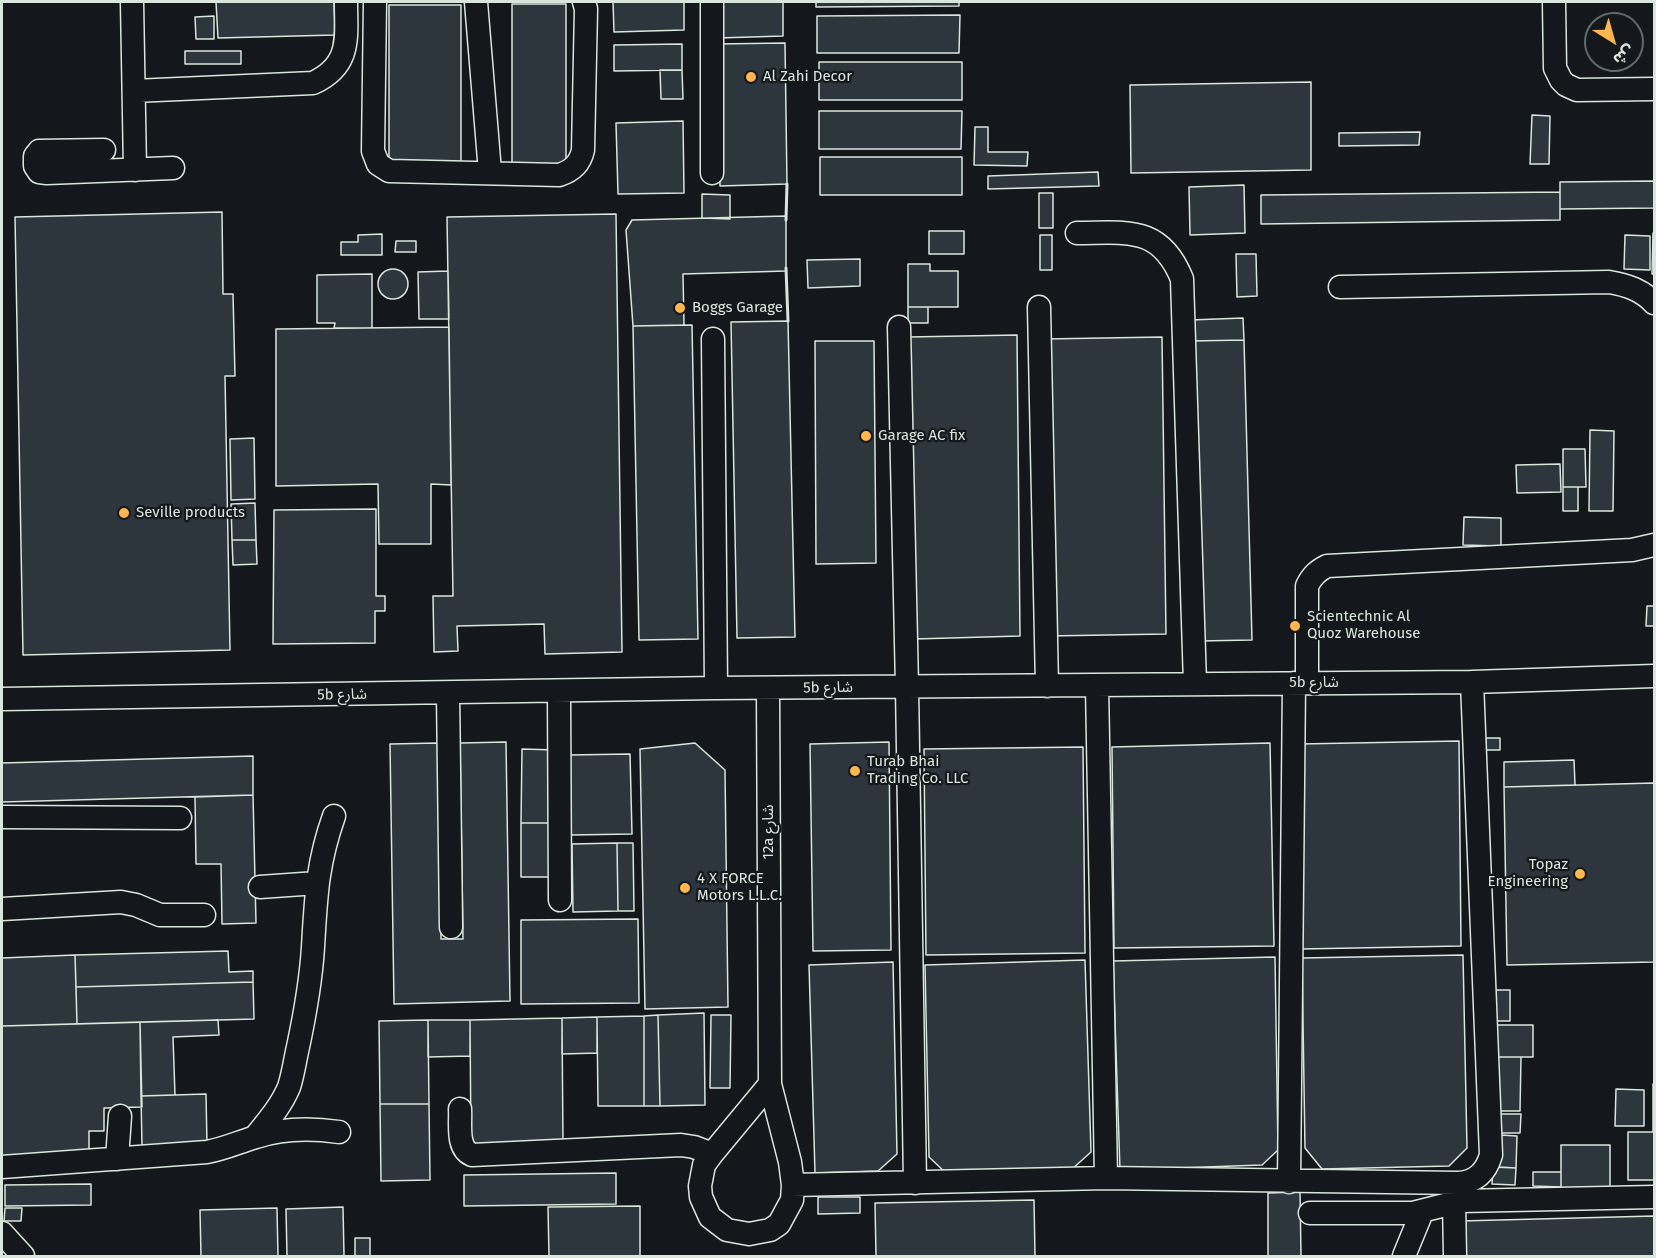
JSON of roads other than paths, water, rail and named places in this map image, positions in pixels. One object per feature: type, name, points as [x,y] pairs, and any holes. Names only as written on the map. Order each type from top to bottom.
[{"type":"lane","points":[[132,2],[135,170]]},
{"type":"lane","points":[[134,92],[313,82],[329,74],[344,53],[346,2]]},
{"type":"lane","points":[[375,2],[373,151],[378,164],[389,171],[559,175],[567,173],[579,163],[583,150],[586,9],[584,2]]},
{"type":"lane","points":[[476,2],[490,172]]},
{"type":"lane","points":[[712,2],[712,173]]},
{"type":"lane","points":[[1554,2],[1555,68],[1566,85],[1577,90],[1654,89]]},
{"type":"lane","points":[[104,150],[39,151],[35,156],[35,166],[39,172],[46,173],[173,168]]},
{"type":"lane","points":[[1077,233],[1131,233],[1148,237],[1164,248],[1175,262],[1182,279],[1195,684]]},
{"type":"lane","points":[[1340,287],[1609,282],[1639,291],[1654,303]]},
{"type":"lane","points":[[1039,307],[1047,686]]},
{"type":"lane","points":[[899,327],[908,687],[915,1183]]},
{"type":"lane","points":[[713,339],[716,688]]},
{"type":"lane","points":[[1289,1182],[1300,683],[1307,586],[1311,577],[1318,570],[1327,566],[1632,550],[1654,545]]},
{"type":"lane","name":"5b شارع","points":[[2,699],[716,688],[1472,682],[1654,676]]},
{"type":"lane","points":[[793,1185],[1106,1178],[1289,1182],[1466,1182],[1480,1175],[1491,1155],[1472,682]]},
{"type":"lane","points":[[1097,686],[1106,1178]]},
{"type":"lane","name":"12a شارع","points":[[768,689],[770,1084],[792,1168],[792,1200],[779,1224],[770,1230],[749,1234],[727,1230],[710,1217],[701,1197],[701,1175],[704,1165],[712,1154],[770,1084]]},
{"type":"lane","points":[[559,692],[560,900]]},
{"type":"lane","points":[[448,693],[451,927]]},
{"type":"lane","points":[[255,1137],[281,1103],[289,1087],[303,1026],[317,883],[323,849],[334,816]]},
{"type":"lane","points":[[2,817],[180,818]]},
{"type":"lane","points":[[260,887],[317,883]]},
{"type":"lane","points":[[2,909],[121,902],[136,905],[148,912],[160,915],[204,915]]},
{"type":"lane","points":[[460,1110],[462,1146],[467,1153],[472,1155],[681,1145],[712,1154]]},
{"type":"lane","points":[[117,1160],[120,1116]]},
{"type":"lane","points":[[2,1167],[207,1152],[255,1137],[297,1129],[339,1132]]},
{"type":"lane","points":[[1310,1213],[1422,1212],[1454,1201],[1654,1197]]},
{"type":"lane","points":[[1454,1201],[1455,1257]]},
{"type":"lane","points":[[1404,1257],[1422,1212]]},
{"type":"lane","points":[[2,1233],[23,1257]]},
{"type":"place","name":"Al Zahi Decor","points":[[751,77]]},
{"type":"place","name":"Boggs Garage","points":[[680,308]]},
{"type":"place","name":"Garage AC fix","points":[[866,436]]},
{"type":"place","name":"Seville products","points":[[124,513]]},
{"type":"place","name":"Scientechnic Al Quoz Warehouse","points":[[1295,626]]},
{"type":"place","name":"Turab Bhai Trading Co. LLC","points":[[855,771]]},
{"type":"place","name":"Topaz Engineering","points":[[1580,874]]},
{"type":"place","name":"4 X FORCE Motors L.L.C.","points":[[685,888]]}]
